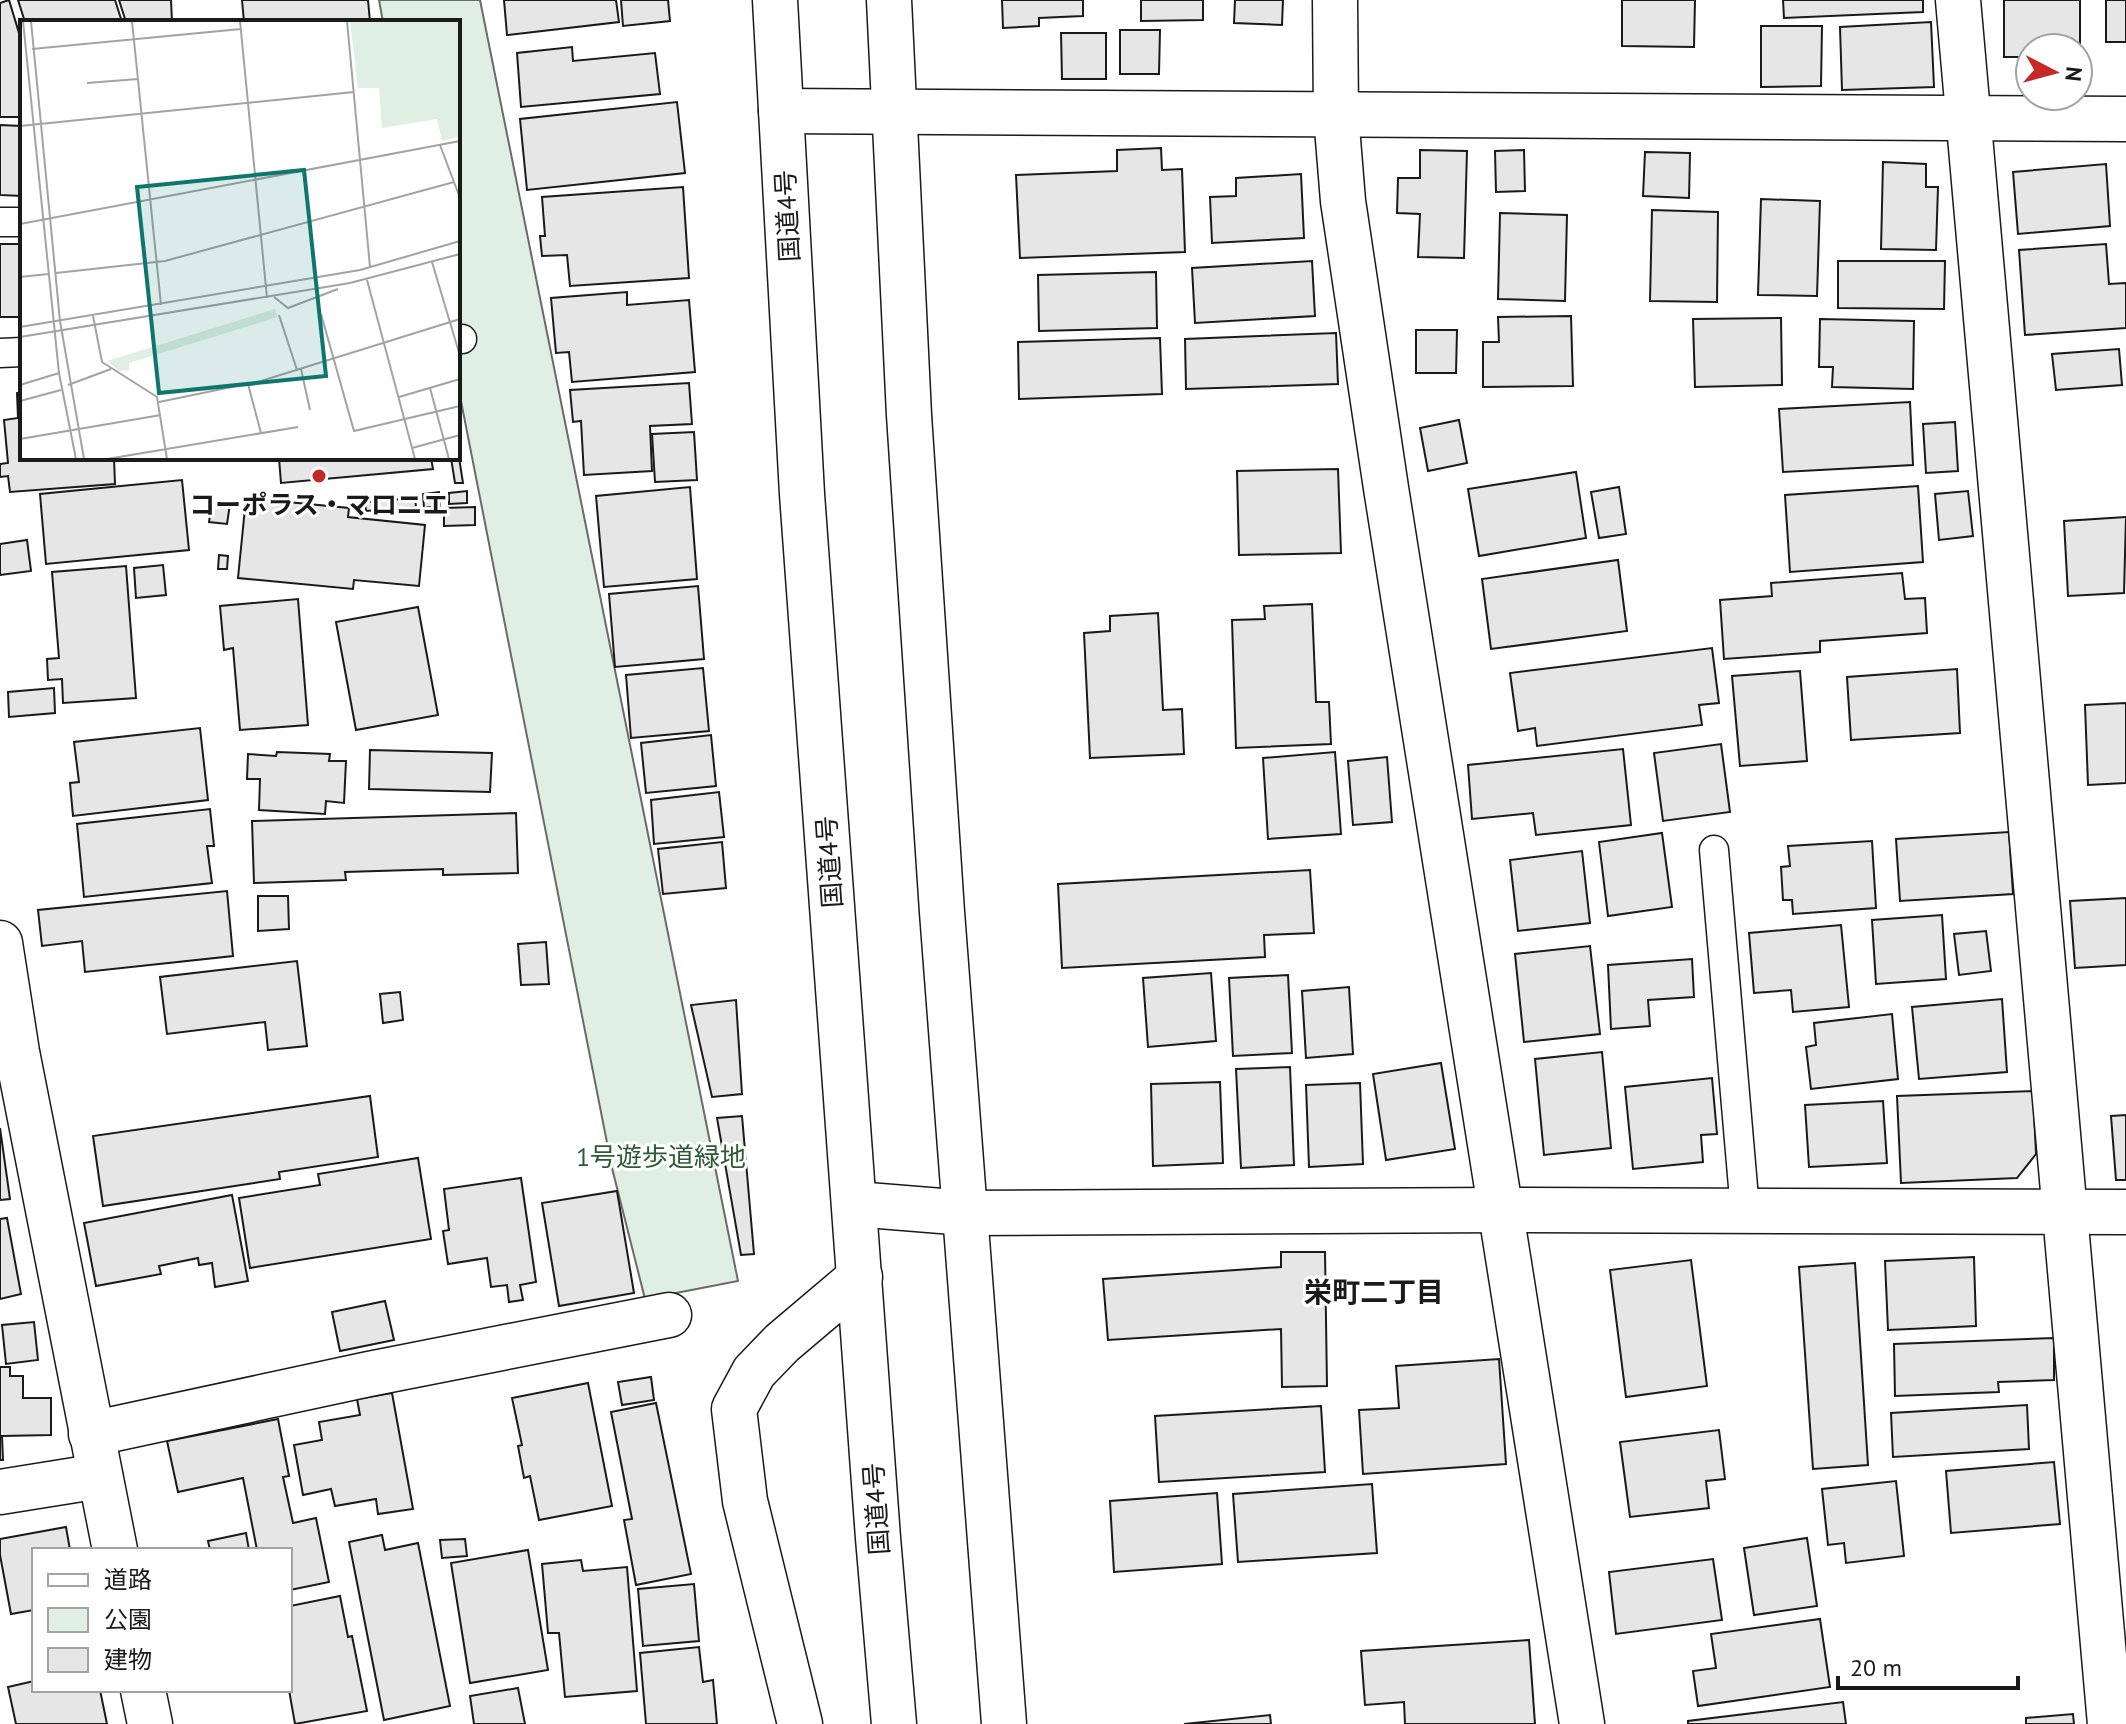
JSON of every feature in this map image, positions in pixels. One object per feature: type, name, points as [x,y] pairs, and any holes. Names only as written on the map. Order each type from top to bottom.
[{"type":"main road","name":"国道4号","points":[[775,0],[802,494],[894,1724]]},
{"type":"main road","points":[[889,0],[909,415],[938,850],[1004,1724]]},
{"type":"main road","points":[[1335,0],[1336,115],[1343,201],[1582,1724]]},
{"type":"main road","points":[[1958,0],[2064,1211],[2115,1720]]},
{"type":"main road","points":[[781,111],[2126,119]]},
{"type":"main road","points":[[0,943],[20,1067],[115,1548]]},
{"type":"main road","points":[[855,1204],[966,1213],[1501,1210],[2126,1212]]},
{"type":"main road","points":[[800,1724],[745,1501],[734,1409],[754,1372],[782,1343],[860,1277]]},
{"type":"main road","points":[[91,1434],[369,1374],[669,1315]]},
{"type":"main road","points":[[0,1492],[100,1476]]},
{"type":"main road","points":[[143,1692],[150,1724]]},
{"type":"lane","points":[[0,353],[20,352]]},
{"type":"lane","points":[[1714,850],[1745,1210]]},
{"type":"green space","name":"1号遊歩道緑地","points":[[379,0],[480,0],[738,1281],[645,1299],[612,1168],[460,396],[460,20],[383,20]]},
{"type":"building","points":[[9,0],[20,36],[20,117],[0,117],[0,3]]},
{"type":"building","points":[[18,0],[115,0],[121,20],[24,20]]},
{"type":"building","points":[[119,0],[171,0],[172,20],[125,20]]},
{"type":"building","points":[[242,0],[368,0],[370,20],[244,20]]},
{"type":"building","points":[[504,0],[616,0],[619,22],[507,35]]},
{"type":"building","points":[[621,0],[668,0],[670,21],[623,26]]},
{"type":"building","points":[[1002,0],[1083,0],[1083,16],[1039,18],[1039,26],[1003,28]]},
{"type":"building","points":[[1141,0],[1203,0],[1203,20],[1141,21]]},
{"type":"building","points":[[1235,0],[1283,0],[1282,25],[1234,23]]},
{"type":"building","points":[[1622,0],[1695,0],[1694,47],[1622,46]]},
{"type":"building","points":[[1783,0],[1923,0],[1923,12],[1784,18]]},
{"type":"building","points":[[2004,0],[2080,0],[2080,32],[2014,32],[2014,57],[2004,57]]},
{"type":"building","points":[[2106,0],[2126,0],[2126,42],[2106,42]]},
{"type":"building","points":[[1931,22],[1934,87],[1842,90],[1840,27]]},
{"type":"building","points":[[1761,26],[1822,26],[1821,86],[1761,87]]},
{"type":"building","points":[[1120,30],[1160,30],[1159,74],[1120,74]]},
{"type":"building","points":[[1061,33],[1106,33],[1106,79],[1062,79]]},
{"type":"building","points":[[572,47],[573,61],[655,53],[660,94],[521,107],[517,53]]},
{"type":"building","points":[[677,102],[685,173],[527,190],[520,119]]},
{"type":"building","points":[[0,125],[20,126],[20,196],[0,195]]},
{"type":"building","points":[[1161,148],[1162,170],[1182,169],[1185,252],[1020,258],[1016,175],[1117,171],[1117,150]]},
{"type":"building","points":[[1420,150],[1467,151],[1464,258],[1418,257],[1420,214],[1397,213],[1398,178],[1420,178]]},
{"type":"building","points":[[1524,150],[1525,191],[1496,192],[1495,151]]},
{"type":"building","points":[[1645,152],[1690,153],[1689,198],[1643,196]]},
{"type":"building","points":[[1883,162],[1926,164],[1926,187],[1938,187],[1936,250],[1881,249]]},
{"type":"building","points":[[2106,164],[2110,226],[2018,234],[2013,172]]},
{"type":"building","points":[[1301,174],[1304,238],[1212,243],[1210,197],[1236,196],[1236,178]]},
{"type":"building","points":[[683,187],[689,278],[570,286],[567,255],[542,256],[540,236],[545,236],[542,197]]},
{"type":"building","points":[[1761,199],[1820,201],[1817,296],[1758,295]]},
{"type":"building","points":[[1652,210],[1718,212],[1717,302],[1650,301]]},
{"type":"building","points":[[1500,213],[1567,215],[1565,301],[1498,299]]},
{"type":"building","points":[[0,244],[20,244],[20,317],[0,317]]},
{"type":"building","points":[[2106,244],[2109,284],[2126,283],[2126,328],[2025,335],[2019,250]]},
{"type":"building","points":[[1312,261],[1315,316],[1195,323],[1192,268]]},
{"type":"building","points":[[1838,261],[1945,261],[1944,309],[1838,308]]},
{"type":"building","points":[[1156,272],[1157,328],[1039,331],[1038,275]]},
{"type":"building","points":[[627,292],[627,305],[689,300],[695,372],[572,382],[569,352],[556,353],[551,298]]},
{"type":"building","points":[[1571,316],[1573,386],[1483,387],[1483,342],[1499,342],[1498,317]]},
{"type":"building","points":[[1781,318],[1782,385],[1695,387],[1693,319]]},
{"type":"building","points":[[1820,319],[1914,321],[1913,389],[1832,387],[1833,367],[1819,367]]},
{"type":"building","points":[[1416,330],[1457,330],[1456,373],[1416,373]]},
{"type":"building","points":[[1336,333],[1338,384],[1186,389],[1185,339]]},
{"type":"building","points":[[1160,338],[1162,394],[1019,399],[1018,342]]},
{"type":"building","points":[[2119,349],[2122,385],[2056,390],[2052,354]]},
{"type":"building","points":[[689,383],[692,424],[650,426],[652,471],[584,475],[581,421],[573,422],[570,390]]},
{"type":"building","points":[[20,392],[20,460],[114,460],[115,484],[10,492],[8,476],[0,477],[0,464],[8,463],[4,420],[18,418],[17,393]]},
{"type":"building","points":[[1910,402],[1913,465],[1783,472],[1779,409]]},
{"type":"building","points":[[1459,420],[1467,463],[1428,471],[1420,428]]},
{"type":"building","points":[[1955,422],[1958,471],[1926,473],[1923,424]]},
{"type":"building","points":[[694,432],[697,480],[655,482],[652,434]]},
{"type":"building","name":"コーポラス・マロニエ","points":[[279,460],[431,460],[433,469],[281,483]]},
{"type":"building","points":[[451,460],[459,460],[463,483],[455,483]]},
{"type":"building","points":[[1338,469],[1341,553],[1239,555],[1237,471]]},
{"type":"building","points":[[1576,472],[1586,538],[1479,556],[1468,489]]},
{"type":"building","points":[[182,480],[189,550],[46,564],[40,494]]},
{"type":"building","points":[[1918,486],[1923,562],[1790,572],[1785,495]]},
{"type":"building","points":[[690,487],[697,579],[604,587],[596,496]]},
{"type":"building","points":[[1619,487],[1626,534],[1599,538],[1591,492]]},
{"type":"building","points":[[467,491],[467,503],[449,504],[449,493]]},
{"type":"building","points":[[1968,491],[1973,536],[1939,540],[1935,494]]},
{"type":"building","points":[[439,492],[440,506],[424,508],[423,494]]},
{"type":"building","points":[[246,498],[349,508],[348,517],[425,525],[419,586],[354,580],[353,589],[238,578]]},
{"type":"building","points":[[415,498],[416,507],[366,511],[365,502]]},
{"type":"building","points":[[212,502],[230,504],[227,524],[209,522]]},
{"type":"building","points":[[475,507],[475,525],[444,526],[444,508]]},
{"type":"building","points":[[2126,517],[2124,593],[2068,596],[2064,521]]},
{"type":"building","points":[[27,540],[31,571],[0,575],[0,544]]},
{"type":"building","points":[[219,555],[228,556],[227,569],[218,569]]},
{"type":"building","points":[[1618,560],[1627,631],[1491,649],[1482,579]]},
{"type":"building","points":[[163,565],[166,595],[136,598],[134,568]]},
{"type":"building","points":[[126,566],[136,698],[63,703],[62,679],[48,680],[47,659],[59,658],[52,572]]},
{"type":"building","points":[[1902,573],[1905,599],[1925,598],[1927,633],[1820,641],[1820,652],[1724,659],[1720,600],[1772,596],[1771,583]]},
{"type":"building","points":[[698,586],[704,659],[615,667],[609,594]]},
{"type":"building","points":[[298,599],[308,725],[240,730],[233,648],[224,650],[220,606]]},
{"type":"building","points":[[1312,604],[1316,702],[1329,702],[1331,744],[1236,748],[1232,620],[1265,619],[1264,606]]},
{"type":"building","points":[[418,607],[438,715],[356,730],[336,622]]},
{"type":"building","points":[[1158,613],[1163,710],[1182,709],[1184,754],[1090,758],[1084,633],[1110,631],[1110,616]]},
{"type":"building","points":[[1712,648],[1719,703],[1699,705],[1702,725],[1537,746],[1535,728],[1518,731],[1510,673]]},
{"type":"building","points":[[703,668],[709,731],[631,738],[626,675]]},
{"type":"building","points":[[1957,669],[1960,733],[1851,740],[1847,677]]},
{"type":"building","points":[[1800,671],[1807,761],[1740,766],[1732,676]]},
{"type":"building","points":[[54,688],[55,713],[9,717],[8,692]]},
{"type":"building","points":[[2126,703],[2126,783],[2088,785],[2085,705]]},
{"type":"building","points":[[200,728],[208,800],[73,816],[70,783],[79,782],[74,742]]},
{"type":"building","points":[[711,735],[716,786],[646,793],[641,743]]},
{"type":"building","points":[[1721,744],[1730,812],[1663,821],[1654,753]]},
{"type":"building","points":[[1623,749],[1631,825],[1536,835],[1533,813],[1472,819],[1468,765]]},
{"type":"building","points":[[370,750],[492,753],[490,792],[369,789]]},
{"type":"building","points":[[277,752],[330,754],[329,761],[346,761],[344,803],[326,801],[325,814],[259,810],[260,779],[247,779],[248,754],[276,756]]},
{"type":"building","points":[[1335,752],[1341,834],[1268,839],[1263,758]]},
{"type":"building","points":[[1387,757],[1392,822],[1353,825],[1348,761]]},
{"type":"building","points":[[719,792],[724,837],[654,844],[651,800]]},
{"type":"building","points":[[210,809],[214,846],[207,846],[212,883],[84,897],[77,824]]},
{"type":"building","points":[[516,813],[518,873],[443,875],[443,869],[345,872],[346,880],[254,883],[252,821]]},
{"type":"building","points":[[2009,832],[2013,894],[1900,901],[1896,839]]},
{"type":"building","points":[[1662,833],[1672,907],[1608,916],[1599,842]]},
{"type":"building","points":[[1872,841],[1876,908],[1793,914],[1792,900],[1783,900],[1781,867],[1790,866],[1788,846]]},
{"type":"building","points":[[722,842],[726,888],[663,894],[658,849]]},
{"type":"building","points":[[1582,851],[1590,923],[1518,931],[1510,860]]},
{"type":"building","points":[[1310,870],[1314,933],[1264,935],[1265,957],[1062,968],[1058,884]]},
{"type":"building","points":[[227,891],[233,956],[85,972],[82,941],[42,946],[38,910]]},
{"type":"building","points":[[258,896],[288,896],[289,929],[258,931]]},
{"type":"building","points":[[2126,898],[2126,965],[2075,968],[2070,901]]},
{"type":"building","points":[[1942,915],[1946,979],[1876,984],[1872,920]]},
{"type":"building","points":[[1841,925],[1849,1007],[1793,1012],[1791,990],[1754,993],[1749,933]]},
{"type":"building","points":[[1986,931],[1991,971],[1959,975],[1954,934]]},
{"type":"building","points":[[546,942],[549,984],[521,985],[518,944]]},
{"type":"building","points":[[1590,946],[1600,1034],[1524,1042],[1515,954]]},
{"type":"building","points":[[1692,959],[1694,997],[1648,1000],[1650,1026],[1611,1029],[1608,965]]},
{"type":"building","points":[[297,961],[307,1046],[268,1050],[265,1022],[167,1034],[160,977]]},
{"type":"building","points":[[1211,973],[1216,1041],[1148,1047],[1143,978]]},
{"type":"building","points":[[1288,975],[1292,1053],[1233,1056],[1229,978]]},
{"type":"building","points":[[1349,987],[1353,1054],[1306,1058],[1302,991]]},
{"type":"building","points":[[400,992],[403,1020],[383,1023],[380,994]]},
{"type":"building","points":[[2002,999],[2007,1072],[1919,1079],[1912,1007]]},
{"type":"building","points":[[736,1000],[742,1094],[712,1097],[691,1005]]},
{"type":"building","points":[[1892,1014],[1898,1079],[1811,1089],[1806,1047],[1816,1045],[1814,1023]]},
{"type":"building","points":[[1602,1052],[1611,1148],[1544,1155],[1535,1059]]},
{"type":"building","points":[[1441,1063],[1455,1149],[1386,1160],[1373,1074]]},
{"type":"building","points":[[1290,1067],[1294,1165],[1241,1168],[1236,1069]]},
{"type":"building","points":[[1712,1078],[1717,1134],[1701,1135],[1703,1162],[1633,1169],[1625,1087]]},
{"type":"building","points":[[1220,1082],[1223,1163],[1153,1166],[1151,1084]]},
{"type":"building","points":[[1360,1083],[1363,1164],[1309,1167],[1306,1085]]},
{"type":"building","points":[[2033,1091],[2036,1154],[2017,1178],[1901,1183],[1897,1096]]},
{"type":"building","points":[[370,1096],[378,1157],[279,1172],[280,1179],[103,1206],[93,1136]]},
{"type":"building","points":[[1883,1101],[1887,1163],[1809,1167],[1805,1105]]},
{"type":"building","points":[[2126,1115],[2126,1180],[2116,1180],[2111,1116]]},
{"type":"building","points":[[742,1116],[754,1254],[741,1255],[717,1118]]},
{"type":"building","points":[[0,1128],[10,1199],[0,1200]]},
{"type":"building","points":[[418,1158],[431,1239],[250,1268],[239,1198],[320,1185],[318,1174]]},
{"type":"building","points":[[521,1178],[536,1282],[520,1285],[523,1300],[509,1302],[507,1285],[491,1287],[487,1258],[448,1264],[443,1231],[449,1230],[444,1189]]},
{"type":"building","points":[[617,1191],[634,1293],[559,1306],[542,1203]]},
{"type":"building","points":[[232,1195],[248,1281],[215,1287],[212,1263],[199,1265],[198,1258],[159,1266],[161,1274],[96,1286],[84,1223]]},
{"type":"building","points":[[7,1218],[21,1294],[0,1299],[0,1219]]},
{"type":"building","points":[[1281,1252],[1325,1252],[1327,1386],[1282,1387],[1281,1329],[1108,1340],[1103,1279],[1281,1267]]},
{"type":"building","points":[[1974,1257],[1976,1326],[1888,1330],[1885,1261]]},
{"type":"building","points":[[1691,1260],[1707,1386],[1626,1397],[1610,1270]]},
{"type":"building","points":[[1855,1263],[1868,1465],[1813,1469],[1799,1267]]},
{"type":"building","points":[[385,1301],[394,1340],[340,1351],[332,1312]]},
{"type":"building","points":[[34,1322],[38,1360],[6,1364],[2,1325]]},
{"type":"building","points":[[2054,1338],[2054,1380],[1998,1382],[1999,1392],[1895,1396],[1894,1344]]},
{"type":"building","points":[[1499,1359],[1506,1464],[1363,1474],[1359,1410],[1399,1408],[1396,1366]]},
{"type":"building","points":[[0,1367],[10,1367],[10,1376],[23,1376],[23,1398],[51,1398],[51,1435],[2,1436],[3,1460],[0,1460]]},
{"type":"building","points":[[651,1377],[654,1400],[622,1405],[618,1382]]},
{"type":"building","points":[[588,1383],[612,1506],[539,1520],[530,1476],[524,1478],[518,1446],[522,1445],[512,1398]]},
{"type":"building","points":[[392,1393],[413,1509],[378,1514],[376,1499],[335,1506],[331,1489],[303,1495],[294,1445],[322,1440],[319,1422],[360,1415],[357,1399]]},
{"type":"building","points":[[656,1403],[691,1574],[636,1585],[624,1520],[632,1519],[611,1412]]},
{"type":"building","points":[[2027,1405],[2029,1449],[1893,1457],[1891,1413]]},
{"type":"building","points":[[1321,1406],[1325,1472],[1159,1482],[1155,1416]]},
{"type":"building","points":[[278,1419],[289,1476],[283,1477],[293,1523],[316,1518],[329,1582],[292,1590],[292,1548],[257,1548],[243,1478],[178,1492],[167,1441]]},
{"type":"building","points":[[1719,1430],[1725,1479],[1706,1481],[1709,1508],[1630,1517],[1620,1442]]},
{"type":"building","points":[[2054,1462],[2060,1524],[1951,1533],[1946,1471]]},
{"type":"building","points":[[1896,1481],[1904,1556],[1846,1563],[1844,1543],[1828,1545],[1822,1489]]},
{"type":"building","points":[[1372,1484],[1377,1553],[1238,1562],[1233,1494]]},
{"type":"building","points":[[1217,1493],[1222,1564],[1114,1572],[1110,1501]]},
{"type":"building","points":[[66,1527],[70,1548],[32,1548],[32,1610],[11,1614],[0,1539]]},
{"type":"building","points":[[246,1533],[249,1548],[210,1548],[208,1541]]},
{"type":"building","points":[[382,1535],[385,1550],[418,1543],[450,1706],[384,1720],[349,1542]]},
{"type":"building","points":[[1807,1538],[1817,1606],[1754,1615],[1744,1548]]},
{"type":"building","points":[[465,1539],[467,1556],[442,1558],[440,1540]]},
{"type":"building","points":[[528,1550],[548,1670],[470,1683],[451,1563]]},
{"type":"building","points":[[1713,1559],[1722,1620],[1616,1634],[1609,1572]]},
{"type":"building","points":[[581,1560],[583,1571],[627,1567],[637,1691],[565,1697],[559,1633],[548,1633],[542,1564]]},
{"type":"building","points":[[694,1584],[699,1641],[643,1646],[638,1589]]},
{"type":"building","points":[[340,1596],[348,1637],[352,1636],[367,1711],[295,1724],[289,1692],[292,1692],[292,1606]]},
{"type":"building","points":[[1820,1619],[1830,1687],[1698,1706],[1693,1671],[1716,1668],[1711,1634]]},
{"type":"building","points":[[1529,1640],[1535,1724],[1405,1724],[1404,1702],[1365,1705],[1361,1651]]},
{"type":"building","points":[[699,1647],[703,1682],[713,1680],[717,1724],[646,1724],[640,1653]]},
{"type":"building","points":[[32,1681],[32,1692],[100,1692],[107,1724],[16,1724],[8,1687]]},
{"type":"building","points":[[518,1688],[525,1724],[474,1724],[470,1696]]},
{"type":"building","points":[[1843,1702],[1846,1724],[1688,1724],[1688,1721]]},
{"type":"building","points":[[2073,1714],[2074,1724],[2026,1724],[2026,1718]]},
{"type":"building","points":[[1270,1715],[1271,1724],[1184,1724]]},
{"type":"place","name":"コーポラス・マロニエ","points":[[319,476]]},
{"type":"district","name":"栄町二丁目","points":[[1374,1291]]}]
